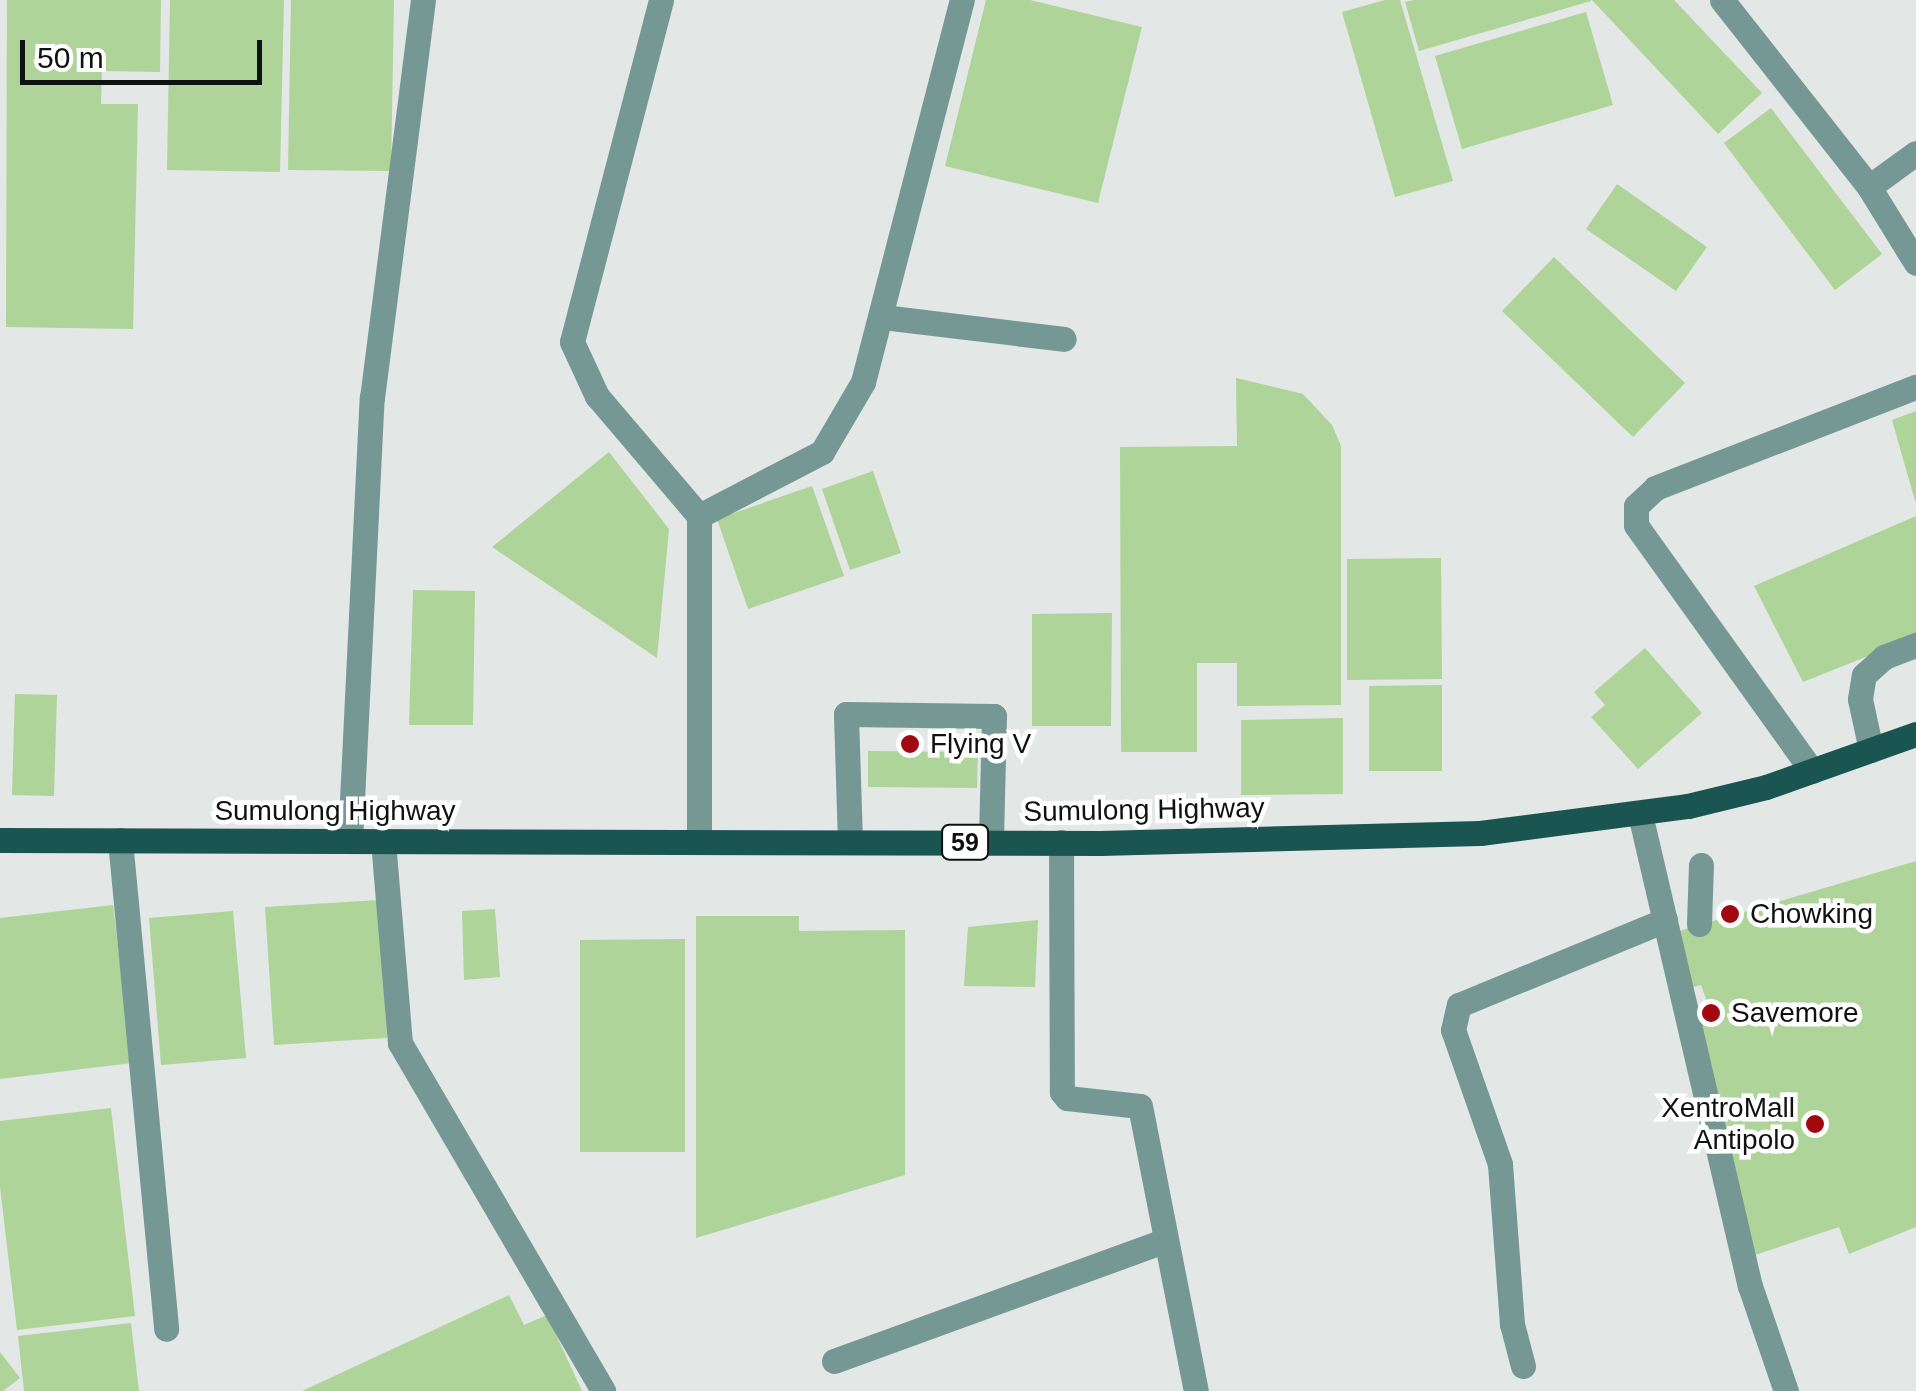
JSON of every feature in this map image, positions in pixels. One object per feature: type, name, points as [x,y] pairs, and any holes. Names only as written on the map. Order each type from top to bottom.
[{"type":"main road","name":"Sumulong Highway","points":[[0,840],[1061,842],[1480,833],[1640,814],[1812,771],[1916,734]]},
{"type":"street","points":[[350,841],[372,398],[422,0]]},
{"type":"street","points":[[661,0],[572,342],[597,396],[698,516],[699,842]]},
{"type":"street","points":[[698,516],[822,452],[863,382],[883,317],[962,0]]},
{"type":"street","points":[[1722,0],[1869,187],[1916,262]]},
{"type":"street","points":[[1869,187],[1916,154]]},
{"type":"street","points":[[883,317],[1064,339]]},
{"type":"street","points":[[1812,771],[1636,526],[1636,506],[1655,488],[1916,387]]},
{"type":"street","points":[[1871,750],[1860,698],[1864,675],[1884,657],[1916,645]]},
{"type":"street","points":[[850,842],[846,714],[994,716],[990,842]]},
{"type":"street","points":[[1640,814],[1750,1286],[1786,1391]]},
{"type":"street","points":[[120,840],[166,1329]]},
{"type":"street","points":[[382,841],[400,1044],[603,1391]]},
{"type":"street","points":[[1061,842],[1062,1092],[1067,1098],[1140,1106],[1196,1391]]},
{"type":"street","points":[[1699,924],[1701,865]]},
{"type":"street","points":[[1523,1366],[1512,1324],[1500,1164],[1453,1030],[1459,1005],[1665,920]]},
{"type":"street","points":[[834,1360],[1166,1240]]},
{"type":"building","points":[[7,0],[161,0],[160,72],[102,71],[101,104],[138,104],[133,329],[6,327]]},
{"type":"building","points":[[170,0],[284,0],[280,172],[167,170]]},
{"type":"building","points":[[291,0],[394,0],[391,171],[288,170]]},
{"type":"building","points":[[986,0],[1030,0],[1142,27],[1098,203],[945,166]]},
{"type":"building","points":[[1385,0],[1400,0],[1453,181],[1395,197],[1342,12]]},
{"type":"building","points":[[1592,0],[1674,0],[1762,93],[1718,134]]},
{"type":"building","points":[[1591,1],[1419,51],[1405,2]]},
{"type":"building","points":[[1586,12],[1613,105],[1462,149],[1435,56]]},
{"type":"building","points":[[1771,108],[1882,254],[1835,290],[1724,143]]},
{"type":"building","points":[[1617,184],[1707,247],[1676,291],[1586,229]]},
{"type":"building","points":[[1554,257],[1685,383],[1633,437],[1502,311]]},
{"type":"building","points":[[1236,378],[1303,394],[1332,425],[1341,446],[1341,705],[1237,706],[1237,663],[1197,663],[1197,752],[1121,752],[1120,447],[1237,446]]},
{"type":"building","points":[[1916,411],[1916,500],[1915,501],[1892,420]]},
{"type":"building","points":[[609,452],[669,529],[657,658],[492,547]]},
{"type":"building","points":[[873,471],[901,553],[850,570],[822,489]]},
{"type":"building","points":[[812,486],[844,576],[748,609],[717,519]]},
{"type":"building","points":[[1916,516],[1916,637],[1803,682],[1754,586]]},
{"type":"building","points":[[1441,558],[1442,679],[1347,680],[1347,559]]},
{"type":"building","points":[[413,590],[475,591],[473,725],[409,725]]},
{"type":"building","points":[[1112,613],[1111,726],[1032,726],[1032,614]]},
{"type":"building","points":[[1645,648],[1702,713],[1638,769],[1591,717],[1605,705],[1594,692]]},
{"type":"building","points":[[1442,685],[1442,771],[1369,771],[1369,686]]},
{"type":"building","points":[[15,694],[57,695],[54,796],[12,795]]},
{"type":"building","points":[[1343,718],[1343,794],[1241,795],[1241,720]]},
{"type":"building","points":[[868,751],[978,752],[977,788],[868,787]]},
{"type":"building","name":"XentroMall Antipolo","points":[[1916,861],[1916,1227],[1849,1254],[1839,1227],[1746,1258],[1691,1020],[1711,1013],[1701,985],[1693,987],[1676,932]]},
{"type":"building","points":[[379,900],[387,1038],[274,1045],[265,907]]},
{"type":"building","points":[[113,905],[132,1063],[0,1079],[0,918]]},
{"type":"building","points":[[495,909],[500,977],[464,980],[462,911]]},
{"type":"building","points":[[233,911],[246,1058],[161,1065],[149,918]]},
{"type":"building","points":[[696,916],[799,916],[799,931],[905,930],[905,1175],[696,1238]]},
{"type":"building","points":[[1038,920],[1035,987],[964,986],[968,927]]},
{"type":"building","points":[[685,939],[685,1152],[580,1152],[580,940]]},
{"type":"building","points":[[111,1108],[135,1316],[17,1330],[0,1187],[0,1121]]},
{"type":"building","points":[[509,1295],[524,1325],[547,1315],[582,1391],[302,1391]]},
{"type":"building","points":[[131,1323],[139,1391],[24,1391],[18,1336]]},
{"type":"building","points":[[0,1352],[20,1378],[3,1391],[0,1391]]},
{"type":"place","name":"Flying V","points":[[910,744]]},
{"type":"place","name":"Chowking","points":[[1730,914]]},
{"type":"place","name":"Savemore","points":[[1711,1013]]},
{"type":"place","name":"XentroMall Antipolo","points":[[1815,1124]]}]
